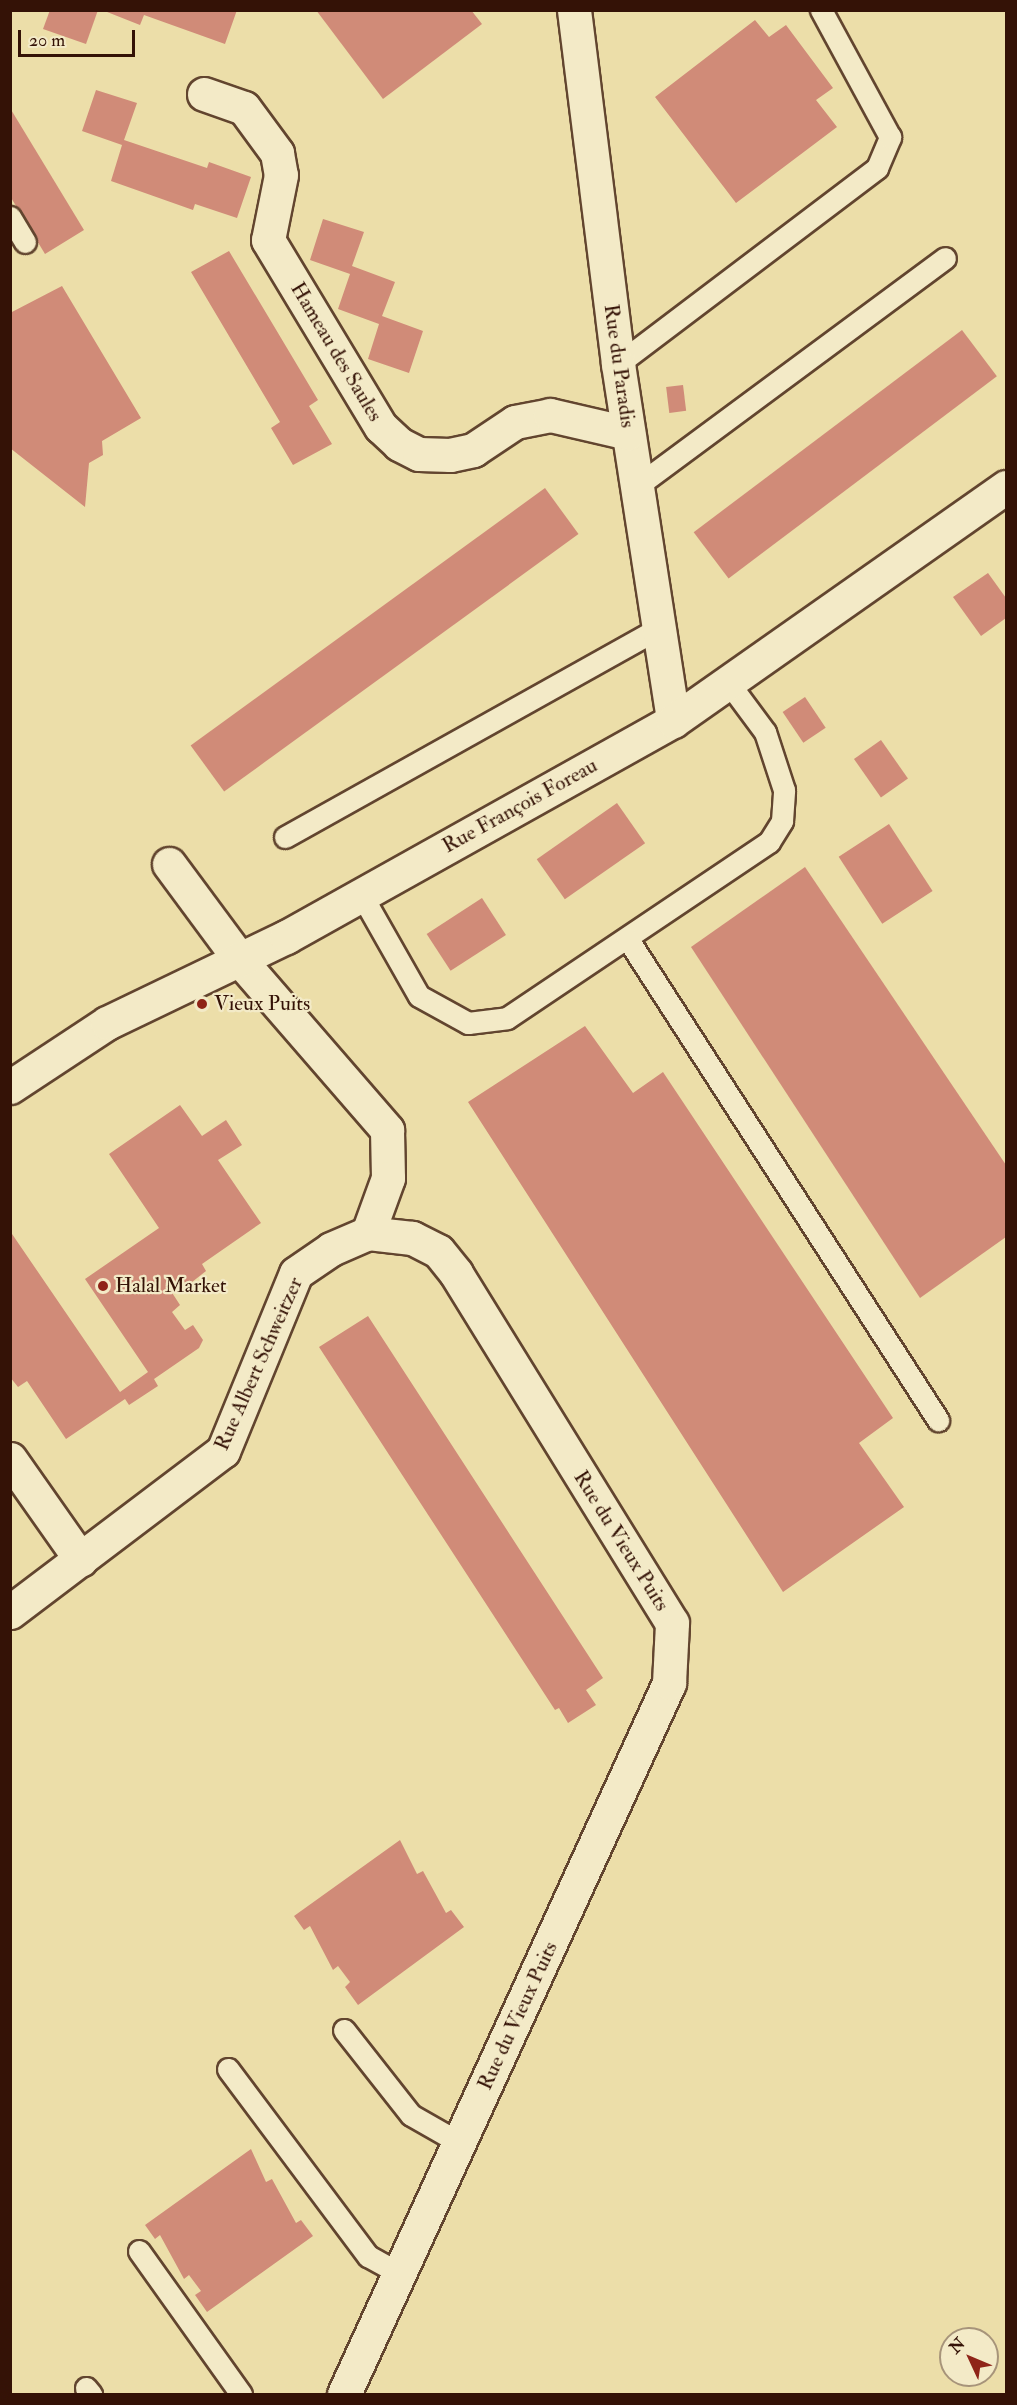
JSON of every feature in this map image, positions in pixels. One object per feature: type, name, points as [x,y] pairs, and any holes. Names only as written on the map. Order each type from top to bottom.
[{"type":"street","name":"Rue du Paradis","points":[[574,10],[618,364],[673,721]]},
{"type":"street","name":"Hameau des Saules","points":[[204,94],[244,108],[277,153],[281,175],[268,240],[381,427],[399,444],[419,454],[450,455],[472,450],[515,422],[550,415],[628,433]]},
{"type":"street","name":"Rue François Foreau","points":[[10,1088],[107,1023],[240,960],[673,721],[1006,487]]},
{"type":"street","points":[[170,864],[240,960],[387,1130],[388,1178],[368,1233]]},
{"type":"street","name":"Rue Albert Schweitzer","points":[[10,1612],[223,1452],[296,1273],[331,1249],[368,1233]]},
{"type":"street","name":"Rue du Vieux Puits","points":[[344,2394],[669,1683],[672,1623],[456,1274],[438,1251],[412,1238],[368,1233]]},
{"type":"street","points":[[10,1459],[81,1560]]},
{"type":"lane","points":[[618,364],[877,168],[890,137],[821,10]]},
{"type":"lane","points":[[10,217],[25,242]]},
{"type":"lane","points":[[637,486],[945,258]]},
{"type":"lane","points":[[285,837],[659,628]]},
{"type":"lane","points":[[361,894],[419,996],[468,1023],[507,1018],[769,842],[782,821],[784,790],[765,732],[728,682]]},
{"type":"lane","points":[[627,938],[938,1420]]},
{"type":"lane","points":[[344,2030],[411,2115],[460,2143]]},
{"type":"lane","points":[[228,2069],[368,2256],[399,2274]]},
{"type":"lane","points":[[139,2251],[241,2394]]},
{"type":"building","points":[[50,10],[98,10],[86,44],[43,29]]},
{"type":"building","points":[[102,10],[237,10],[225,44],[144,15],[140,25]]},
{"type":"building","points":[[316,10],[471,10],[482,24],[383,99]]},
{"type":"building","points":[[755,20],[769,37],[786,25],[833,88],[816,100],[837,127],[736,203],[655,97]]},
{"type":"building","points":[[96,90],[137,103],[124,140],[207,168],[209,162],[251,177],[237,218],[195,204],[193,210],[111,181],[122,145],[82,131]]},
{"type":"building","points":[[10,108],[84,230],[45,254],[10,196]]},
{"type":"building","points":[[323,219],[364,232],[352,266],[395,282],[382,316],[423,331],[409,373],[368,359],[379,324],[338,309],[350,274],[310,260]]},
{"type":"building","points":[[229,251],[318,400],[309,406],[332,444],[293,465],[271,428],[280,422],[191,272]]},
{"type":"building","points":[[62,286],[141,418],[102,441],[103,455],[89,463],[85,507],[10,448],[10,313]]},
{"type":"building","points":[[962,330],[997,376],[729,579],[694,532]]},
{"type":"building","points":[[683,385],[686,411],[669,413],[666,387]]},
{"type":"building","points":[[545,488],[579,534],[224,792],[191,745]]},
{"type":"building","points":[[988,573],[1006,598],[1006,618],[981,636],[953,597]]},
{"type":"building","points":[[805,697],[826,728],[803,743],[783,712]]},
{"type":"building","points":[[881,740],[908,779],[881,797],[854,759]]},
{"type":"building","points":[[617,803],[645,843],[565,899],[537,859]]},
{"type":"building","points":[[889,824],[933,891],[882,924],[839,857]]},
{"type":"building","points":[[805,867],[1006,1165],[1006,1237],[920,1298],[691,947]]},
{"type":"building","points":[[482,898],[506,935],[451,971],[427,934]]},
{"type":"building","points":[[585,1026],[633,1093],[663,1072],[893,1418],[859,1443],[904,1507],[783,1592],[468,1102]]},
{"type":"building","points":[[180,1105],[202,1136],[226,1120],[242,1145],[218,1160],[261,1223],[202,1264],[206,1271],[187,1286],[182,1278],[169,1288],[180,1305],[172,1312],[185,1330],[193,1325],[203,1340],[199,1348],[154,1379],[158,1386],[129,1405],[125,1399],[66,1439],[27,1381],[18,1387],[10,1377],[10,1231],[120,1392],[148,1372],[85,1279],[159,1228],[109,1154]]},
{"type":"building","points":[[368,1316],[603,1678],[586,1690],[596,1705],[568,1723],[559,1708],[555,1710],[319,1347]]},
{"type":"building","points":[[400,1840],[417,1874],[423,1871],[446,1913],[451,1910],[464,1927],[358,2005],[345,1987],[350,1982],[338,1966],[333,1970],[310,1926],[304,1930],[294,1916]]},
{"type":"building","points":[[251,2149],[266,2182],[272,2179],[296,2223],[301,2220],[313,2236],[207,2312],[195,2295],[201,2291],[189,2275],[184,2279],[160,2235],[155,2239],[145,2225]]},
{"type":"place","name":"Vieux Puits","points":[[202,1004]]},
{"type":"place","name":"Halal Market","points":[[103,1286]]}]
